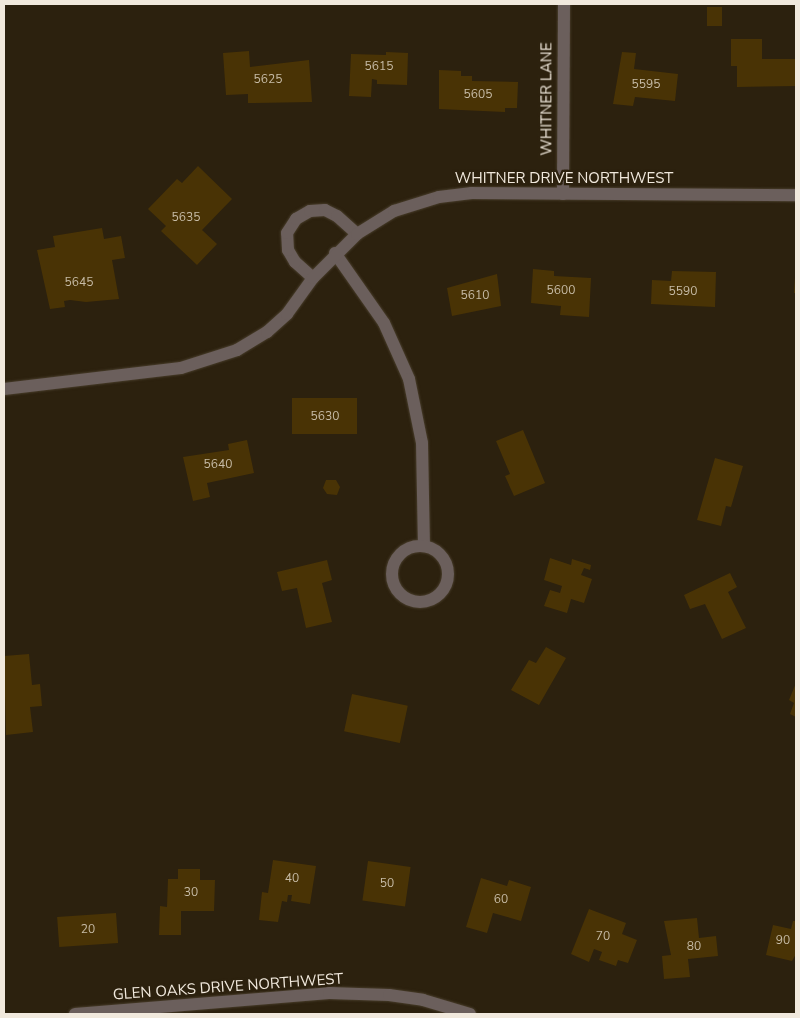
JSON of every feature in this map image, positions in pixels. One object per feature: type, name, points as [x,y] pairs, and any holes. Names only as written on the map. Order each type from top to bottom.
[{"type":"street","name":"WHITNER LANE","points":[[563,194],[564,4]]},
{"type":"street","name":"WHITNER DRIVE NORTHWEST","points":[[4,389],[203,364],[238,350],[266,332],[287,314],[335,252],[357,234],[394,211],[439,197],[472,193],[796,196]]},
{"type":"street","points":[[313,278],[295,262],[288,250],[287,233],[296,218],[310,210],[325,210],[337,216],[357,234]]},
{"type":"street","points":[[335,252],[384,323],[409,379],[422,443],[424,546]]},
{"type":"street","points":[[424,546],[440,554],[445,561],[448,579],[439,595],[423,602],[413,601],[398,591],[393,573],[399,556],[406,550],[424,546]]},
{"type":"street","name":"GLEN OAKS DRIVE NORTHWEST","points":[[76,1014],[174,1011],[338,994],[414,999],[470,1014]]},
{"type":"building","points":[[707,7],[722,7],[722,26],[707,26]]},
{"type":"building","points":[[731,39],[762,39],[762,59],[796,59],[796,86],[737,87],[737,66],[731,66]]},
{"type":"building","points":[[249,51],[250,67],[309,60],[312,102],[248,103],[248,94],[226,95],[223,53]]},
{"type":"building","points":[[386,52],[408,53],[407,85],[377,84],[377,80],[372,79],[371,97],[349,96],[351,54],[386,55]]},
{"type":"building","points":[[622,52],[636,53],[634,69],[678,74],[675,101],[635,97],[633,106],[613,104]]},
{"type":"building","points":[[439,70],[461,71],[461,76],[472,76],[472,81],[518,82],[517,108],[505,108],[505,112],[439,109]]},
{"type":"building","points":[[198,166],[232,199],[202,230],[217,244],[197,265],[161,231],[166,226],[148,209],[177,179],[182,183]]},
{"type":"building","points":[[102,228],[104,239],[121,236],[125,258],[112,260],[119,299],[86,302],[70,300],[64,301],[65,307],[50,309],[37,250],[55,247],[53,236]]},
{"type":"building","points":[[533,269],[554,271],[554,276],[591,278],[589,317],[560,315],[561,306],[531,303]]},
{"type":"building","points":[[672,271],[716,272],[715,307],[651,304],[652,280],[671,281]]},
{"type":"building","points":[[497,274],[501,306],[452,316],[447,288]]},
{"type":"building","points":[[795,277],[796,293],[794,293]]},
{"type":"building","points":[[292,398],[357,398],[357,434],[292,434]]},
{"type":"building","points":[[523,430],[545,483],[514,496],[505,476],[510,474],[496,441]]},
{"type":"building","points":[[247,440],[254,473],[207,483],[210,497],[193,501],[183,457],[229,450],[228,444]]},
{"type":"building","points":[[715,458],[743,466],[731,507],[726,506],[721,526],[697,520]]},
{"type":"building","points":[[326,480],[336,480],[340,487],[337,495],[327,494],[323,488]]},
{"type":"building","points":[[550,558],[571,565],[572,559],[591,565],[590,570],[584,568],[581,575],[592,579],[584,603],[571,599],[567,613],[544,606],[550,590],[560,593],[562,586],[544,580]]},
{"type":"building","points":[[327,560],[332,580],[322,583],[332,622],[306,628],[297,588],[282,591],[277,572]]},
{"type":"building","points":[[730,573],[737,587],[728,592],[746,628],[722,639],[705,604],[690,609],[684,595]]},
{"type":"building","points":[[546,647],[566,658],[539,705],[511,690],[529,660],[536,663]]},
{"type":"building","points":[[29,654],[32,685],[40,684],[42,706],[30,707],[33,732],[6,735],[4,656]]},
{"type":"building","points":[[796,683],[796,717],[790,714],[794,703],[789,700]]},
{"type":"building","points":[[352,694],[408,706],[400,743],[344,731]]},
{"type":"building","points":[[273,860],[316,866],[310,904],[291,901],[292,895],[288,895],[287,902],[282,901],[278,922],[259,920],[262,892],[268,893]]},
{"type":"building","points":[[368,861],[411,867],[405,907],[362,901]]},
{"type":"building","points":[[178,869],[200,869],[200,880],[215,880],[214,911],[181,911],[181,935],[159,935],[160,906],[167,907],[168,879],[178,879]]},
{"type":"building","points":[[481,878],[507,886],[509,880],[531,887],[521,921],[493,913],[487,933],[466,927]]},
{"type":"building","points":[[589,909],[626,923],[622,934],[637,940],[628,963],[618,960],[616,966],[599,960],[602,952],[594,949],[589,962],[571,954]]},
{"type":"building","points":[[116,913],[118,943],[59,947],[57,917]]},
{"type":"building","points":[[697,918],[699,938],[716,936],[718,956],[688,959],[690,977],[664,979],[662,956],[671,955],[664,921]]},
{"type":"building","points":[[793,921],[796,921],[796,954],[792,961],[766,955],[773,925],[791,929]]}]
